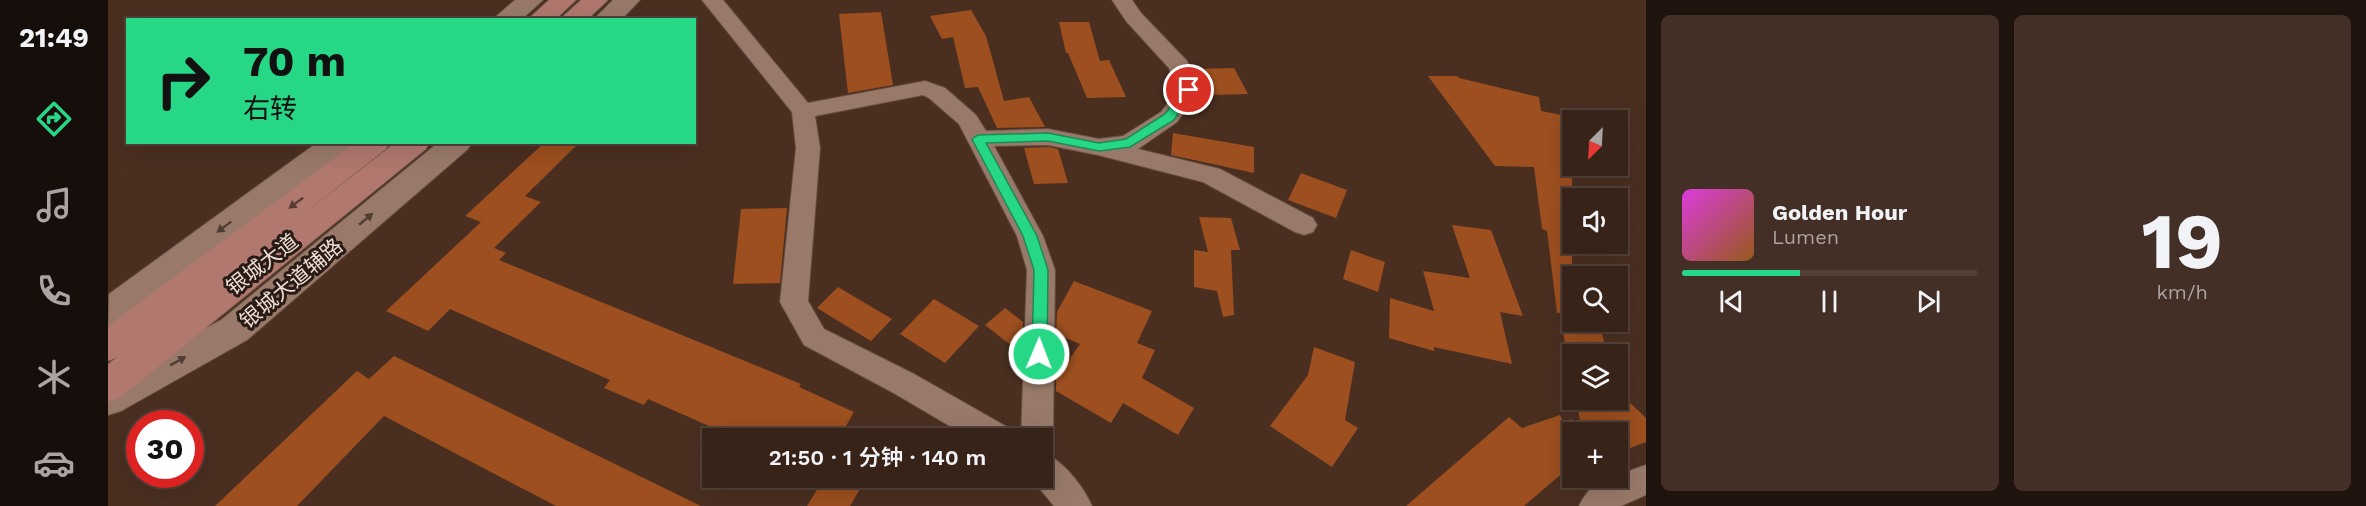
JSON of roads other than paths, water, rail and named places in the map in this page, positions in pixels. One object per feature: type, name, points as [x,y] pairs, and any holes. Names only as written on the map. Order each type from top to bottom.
[{"type":"main road","points":[[541,18],[564,0]]},
{"type":"main road","points":[[574,18],[596,0]]},
{"type":"main road","name":"银城大道","points":[[108,346],[373,144]]},
{"type":"main road","name":"银城大道","points":[[108,386],[413,144]]},
{"type":"street","points":[[507,18],[531,0]]},
{"type":"street","points":[[606,18],[628,0]]},
{"type":"street","points":[[712,0],[803,111],[808,148],[795,302],[814,337],[903,383],[982,428]]},
{"type":"street","points":[[1099,147],[1130,142],[1169,117],[1189,90],[1179,66],[1133,17],[1122,0]]},
{"type":"street","points":[[803,111],[925,88],[937,93],[968,120],[1030,236],[1041,270],[1037,428]]},
{"type":"street","points":[[978,139],[1048,137],[1099,147],[1211,175],[1304,225]]},
{"type":"street","points":[[108,319],[122,304],[336,144]]},
{"type":"street","name":"银城大道辅路","points":[[108,399],[234,330],[456,144]]},
{"type":"street","points":[[1053,480],[1075,506]]},
{"type":"street","points":[[1596,506],[1612,492],[1646,480]]}]
